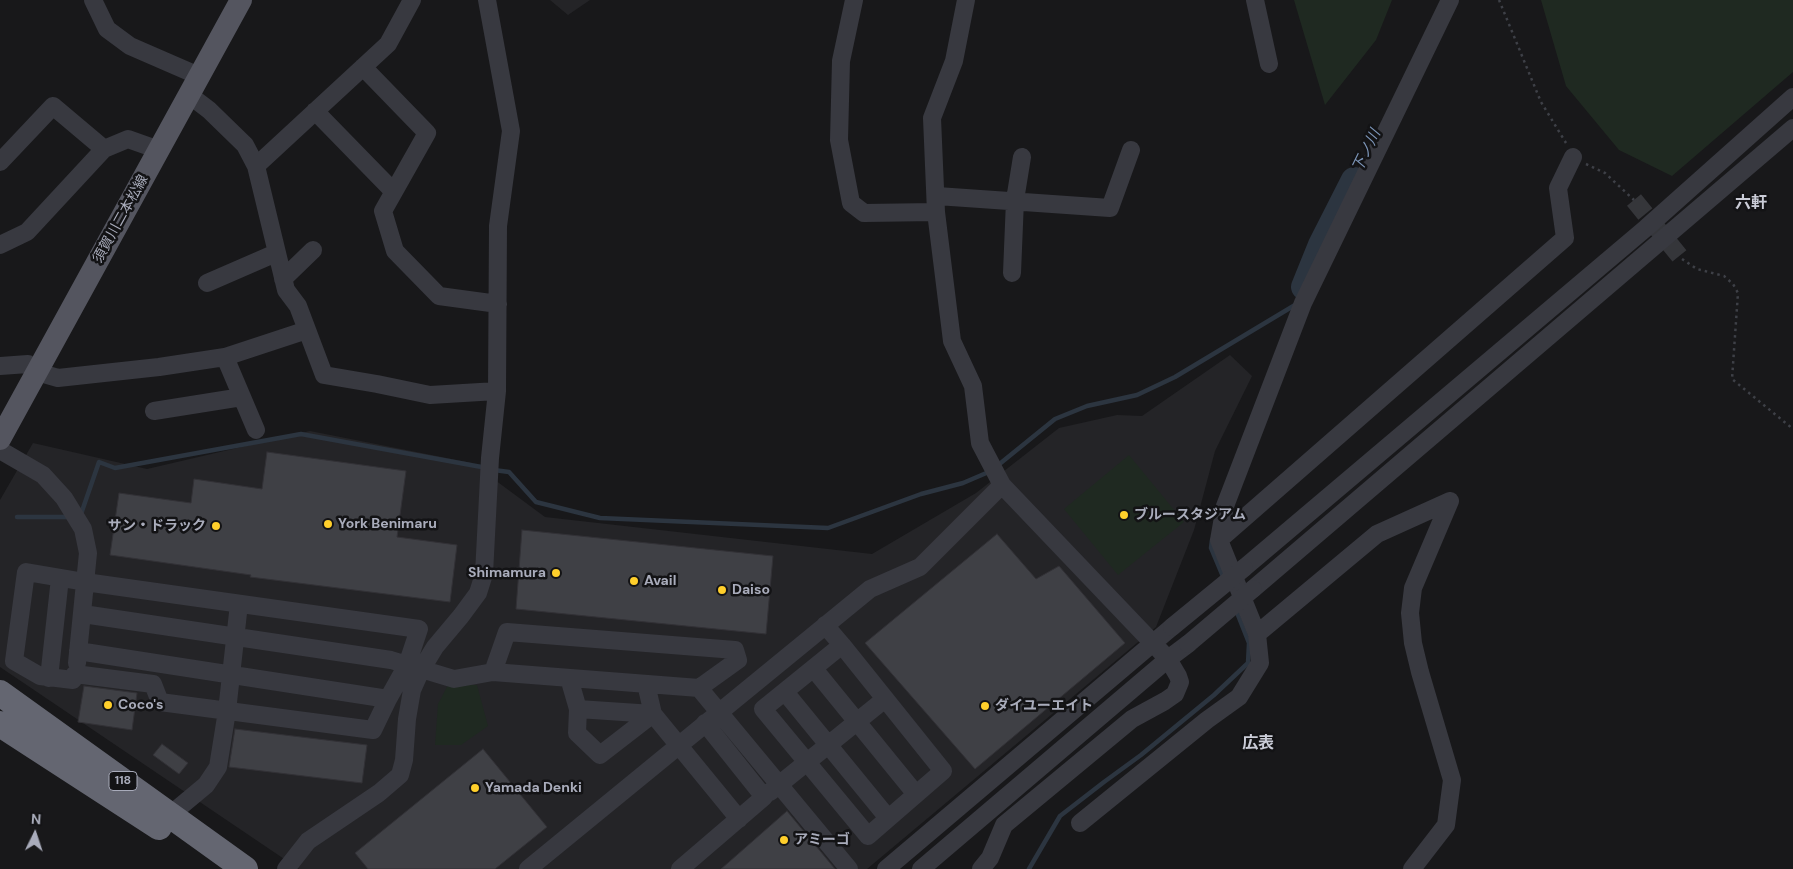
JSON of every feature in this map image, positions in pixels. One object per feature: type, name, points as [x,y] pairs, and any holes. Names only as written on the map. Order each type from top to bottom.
[{"type":"highway","name":"118","points":[[0,693],[245,869]]},
{"type":"highway","name":"118","points":[[0,725],[166,832],[216,869]]},
{"type":"main road","name":"須賀川二本松線","points":[[0,439],[241,0]]},
{"type":"street","points":[[93,0],[107,30],[193,85],[209,110],[245,146],[256,166],[286,290],[298,306],[324,375],[430,395],[497,392]]},
{"type":"street","points":[[256,166],[388,44],[412,0]]},
{"type":"street","points":[[76,674],[154,684],[160,702],[373,730],[388,699],[414,667],[435,647],[478,593],[484,574],[490,458],[497,392],[498,226],[511,131],[487,0]]},
{"type":"street","points":[[854,0],[841,60],[839,140],[851,203],[864,213],[937,204],[1015,200],[1110,208],[1131,150]]},
{"type":"street","points":[[966,0],[954,61],[932,118],[937,204],[952,341],[973,386],[980,443],[1002,485],[1153,642],[1168,659],[1180,682],[1175,694],[1165,702],[1132,719],[1004,825],[990,858],[981,869]]},
{"type":"street","points":[[1255,0],[1269,64]]},
{"type":"street","points":[[1080,823],[1207,720],[1240,697],[1260,664],[1257,634],[1219,540],[1225,506],[1303,303],[1450,0]]},
{"type":"street","points":[[363,67],[427,133],[383,211],[395,251],[439,296],[498,304]]},
{"type":"street","points":[[886,869],[1646,228],[1793,97]]},
{"type":"street","points":[[0,162],[53,106],[104,149]]},
{"type":"street","points":[[316,111],[394,192]]},
{"type":"street","points":[[921,869],[1793,128]]},
{"type":"street","points":[[0,245],[27,232],[104,149],[128,139],[159,150]]},
{"type":"street","points":[[1012,273],[1015,200],[1022,157]]},
{"type":"street","points":[[1219,540],[1565,238],[1558,188],[1573,157]]},
{"type":"street","points":[[283,279],[313,250]]},
{"type":"street","points":[[207,283],[276,253]]},
{"type":"street","points":[[0,366],[28,364],[37,372],[58,378],[159,367],[225,357],[307,330]]},
{"type":"street","points":[[225,357],[256,430]]},
{"type":"street","points":[[154,411],[242,397]]},
{"type":"street","points":[[0,450],[43,475],[64,498],[83,529],[88,553],[85,582],[83,614],[76,674],[73,680],[40,676],[14,661],[26,572],[85,582],[419,629],[407,719],[404,760],[400,775],[378,793],[308,841],[291,863]]},
{"type":"street","points":[[528,869],[870,589],[920,567],[1002,485]]},
{"type":"street","points":[[1257,634],[1377,534],[1450,501],[1413,588],[1410,613],[1413,643],[1420,672],[1452,780],[1446,824],[1412,869]]},
{"type":"street","points":[[49,678],[60,578]]},
{"type":"street","points":[[170,815],[206,785],[218,767],[228,711],[239,604]]},
{"type":"street","points":[[83,614],[236,636],[414,667],[454,679],[493,672],[699,688],[738,660],[735,650],[507,632],[493,672]]},
{"type":"street","points":[[825,626],[842,645],[943,771],[868,836],[763,710],[842,645]]},
{"type":"street","points":[[78,651],[388,699]]},
{"type":"street","points":[[814,669],[916,793]]},
{"type":"street","points":[[569,678],[578,709],[576,733],[600,755],[654,714]]},
{"type":"street","points":[[646,684],[654,714],[739,818]]},
{"type":"street","points":[[699,688],[712,718],[764,797]]},
{"type":"street","points":[[785,692],[888,818]]},
{"type":"street","points":[[680,869],[779,784],[885,699]]},
{"type":"street","points":[[578,709],[654,714]]},
{"type":"street","points":[[712,718],[779,784],[849,869]]},
{"type":"street","points":[[943,869],[941,861],[945,850]]},
{"type":"path","points":[[1499,0],[1541,102],[1560,130],[1573,157],[1605,174],[1634,200]]},
{"type":"path","points":[[1682,259],[1697,269],[1724,276],[1733,284],[1738,293],[1732,379],[1793,429]]},
{"type":"shaded area","points":[[550,0],[590,0],[568,15]]},
{"type":"shaded area","points":[[1294,0],[1392,0],[1376,40],[1325,105]]},
{"type":"shaded area","points":[[1541,0],[1793,0],[1793,72],[1672,176],[1619,150],[1566,86]]},
{"type":"shaded area","points":[[1230,355],[1252,376],[1215,451],[1194,530],[1156,627],[867,869],[299,869],[0,667],[0,500],[33,443],[147,469],[310,431],[472,463],[545,517],[872,554],[976,493],[1059,428],[1117,415],[1142,416]]},
{"type":"shaded area","name":"ブルースタジアム","points":[[1129,455],[1184,522],[1118,575],[1064,509]]},
{"type":"shaded area","points":[[448,685],[477,685],[488,726],[461,745],[435,745],[438,704]]},
{"type":"building","points":[[267,452],[406,471],[397,537],[457,545],[450,602],[250,577],[251,575],[110,555],[119,493],[191,503],[194,479],[262,489]]},
{"type":"building","points":[[522,530],[773,556],[766,634],[516,609]]},
{"type":"building","name":"ダイユーエイト","points":[[997,534],[1036,579],[1059,566],[1125,643],[975,769],[865,643]]},
{"type":"building","name":"Coco's","points":[[84,686],[137,693],[132,730],[78,722]]},
{"type":"building","points":[[235,729],[367,745],[362,783],[229,767]]},
{"type":"building","points":[[162,744],[188,763],[179,774],[153,755]]},
{"type":"building","name":"Yamada Denki","points":[[483,749],[547,827],[495,869],[368,869],[355,853]]},
{"type":"building","name":"アミーゴ","points":[[787,811],[835,869],[721,869]]},
{"type":"waterway","name":"下ノ川","points":[[1304,287],[1321,245],[1354,180]]},
{"type":"waterway","points":[[997,466],[1055,419],[1087,406],[1137,395],[1175,377],[1295,305]]},
{"type":"waterway","points":[[81,514],[99,462],[115,468],[301,434],[487,468]]},
{"type":"waterway","points":[[494,470],[509,472],[536,502],[600,518],[828,528],[921,494],[963,483],[991,471]]},
{"type":"waterway","points":[[17,517],[70,517]]},
{"type":"waterway","points":[[1212,540],[1211,548],[1224,579]]},
{"type":"waterway","points":[[1029,869],[1060,816],[1141,755],[1214,695],[1248,663],[1249,643],[1236,610]]},
{"type":"tunnel","points":[[1634,200],[1682,259]]},
{"type":"place","name":"ブルースタジアム","points":[[1124,515]]},
{"type":"place","name":"York Benimaru","points":[[328,524]]},
{"type":"place","name":"サン・ドラック","points":[[216,526]]},
{"type":"place","name":"Shimamura","points":[[556,573]]},
{"type":"place","name":"Avail","points":[[634,581]]},
{"type":"place","name":"Daiso","points":[[722,590]]},
{"type":"place","name":"Coco's","points":[[108,705]]},
{"type":"place","name":"ダイユーエイト","points":[[985,706]]},
{"type":"place","name":"Yamada Denki","points":[[475,788]]},
{"type":"place","name":"アミーゴ","points":[[784,840]]},
{"type":"district","name":"六軒","points":[[1751,204]]},
{"type":"district","name":"広表","points":[[1258,744]]}]
